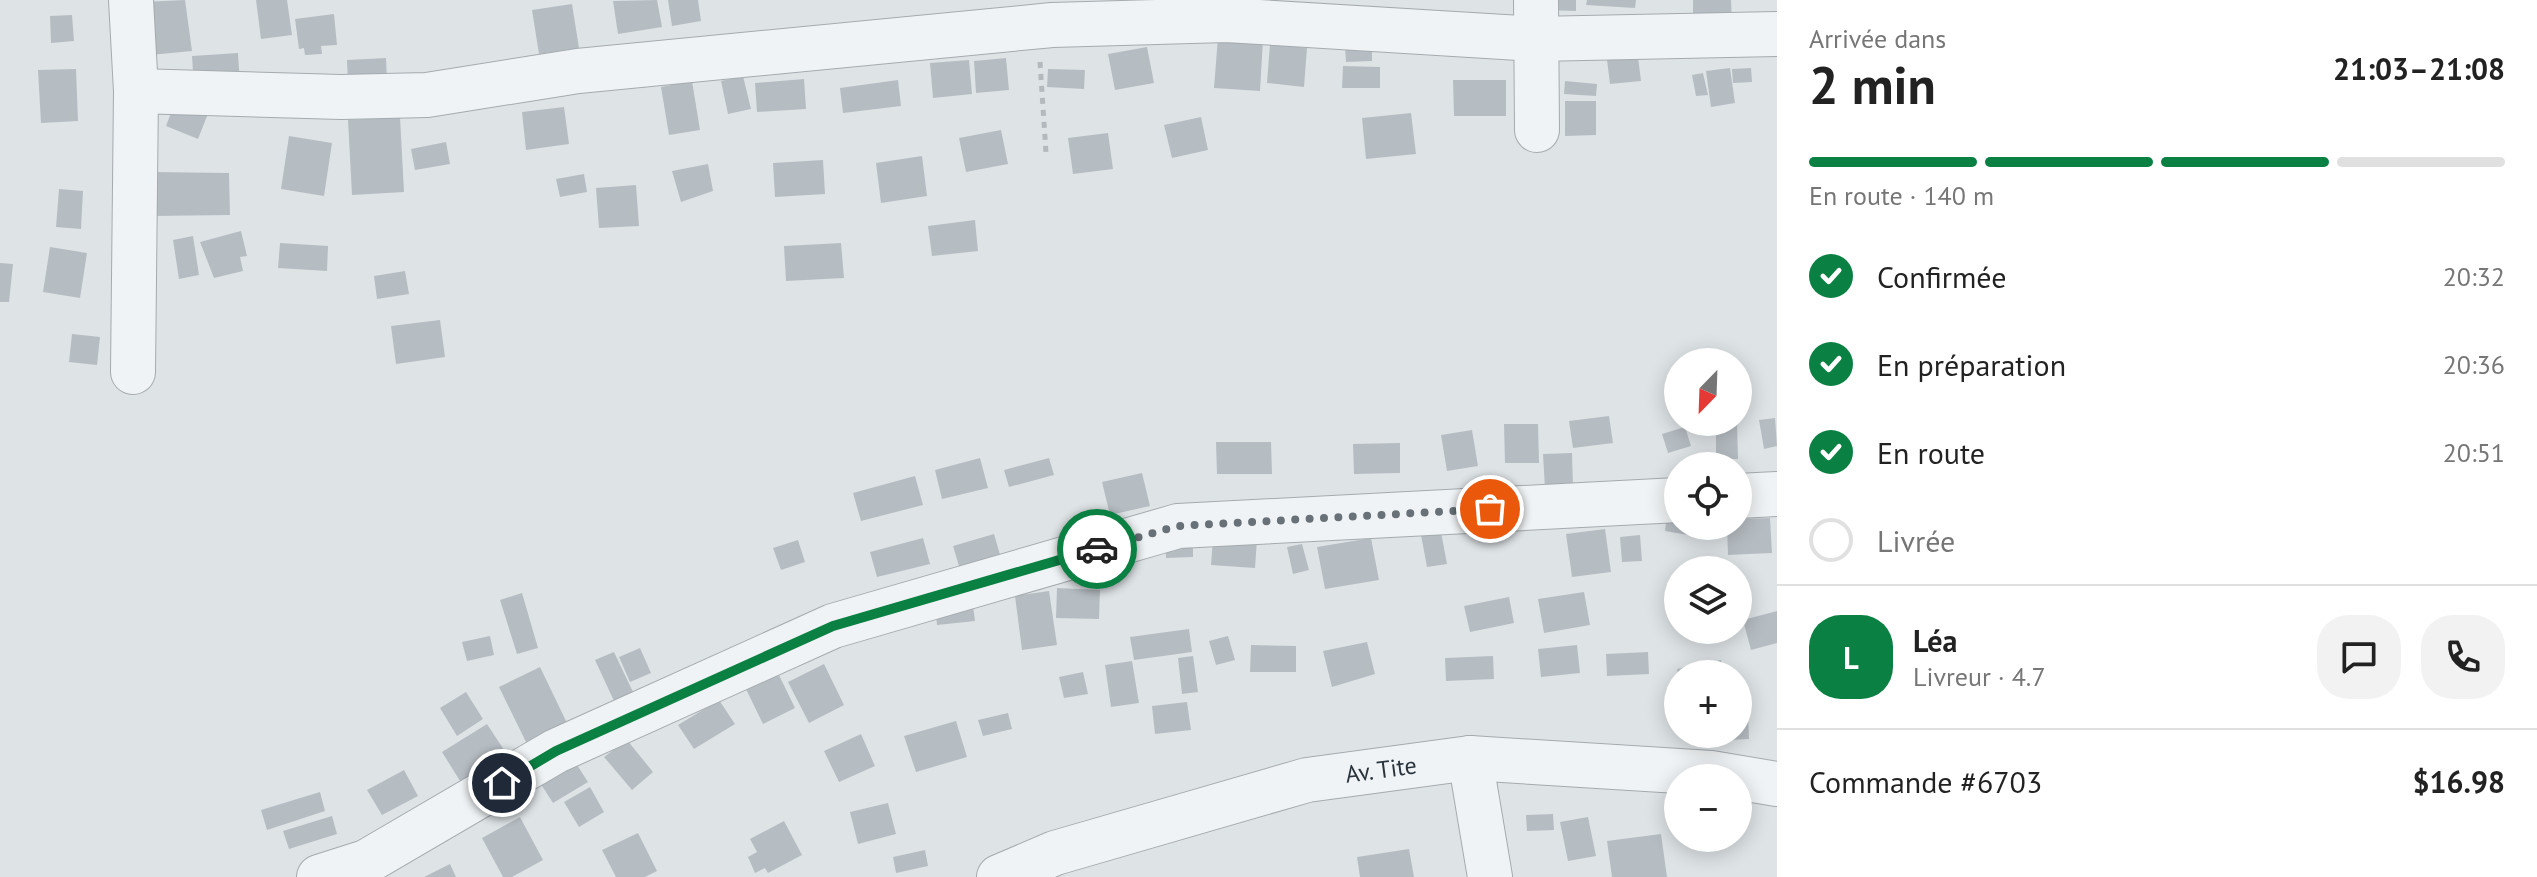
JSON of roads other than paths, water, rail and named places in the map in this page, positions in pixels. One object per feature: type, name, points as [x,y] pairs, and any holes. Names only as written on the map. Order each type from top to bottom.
[{"type":"street","points":[[131,0],[136,91],[133,372]]},
{"type":"street","points":[[136,91],[341,97],[427,95],[578,71],[1038,27],[1226,20],[1536,19],[1777,34]]},
{"type":"street","points":[[1536,19],[1537,130]]},
{"type":"street","points":[[1752,495],[1777,494]]},
{"type":"street","points":[[319,877],[366,862],[556,751],[833,626],[1178,526],[1664,501]]},
{"type":"street","points":[[1470,758],[1490,877]]},
{"type":"street","name":"Av. Tite","points":[[999,877],[1055,853],[1307,780],[1470,758],[1711,773],[1777,784]]}]
